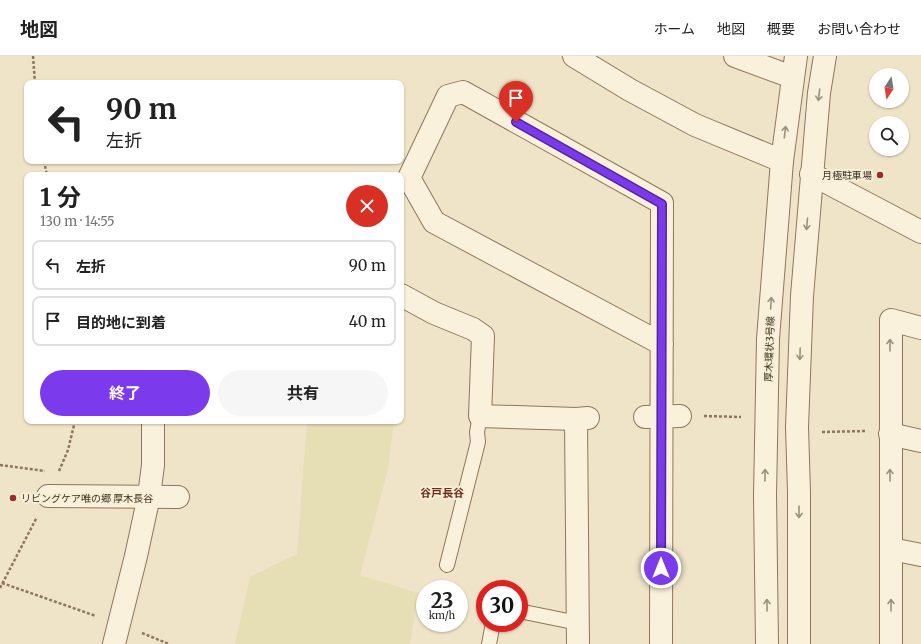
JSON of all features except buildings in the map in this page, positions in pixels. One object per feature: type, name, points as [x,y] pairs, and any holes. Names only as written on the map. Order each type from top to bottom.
[{"type":"street","points":[[574,56],[630,90],[695,125],[782,161]]},
{"type":"street","points":[[735,56],[792,77]]},
{"type":"street","name":"厚木環状3号線","points":[[767,644],[765,495],[768,338],[782,161],[796,56]]},
{"type":"street","points":[[799,644],[799,492],[797,427],[802,296],[811,174],[819,93],[825,56]]},
{"type":"street","points":[[661,644],[662,416],[662,344],[662,204],[463,92],[448,96],[409,178],[434,222],[662,344]]},
{"type":"street","points":[[811,174],[921,232]]},
{"type":"street","points":[[404,297],[434,313],[473,329],[483,336],[480,416],[582,418],[578,634]]},
{"type":"street","points":[[891,644],[891,549],[880,433],[891,320],[921,328]]},
{"type":"street","points":[[117,634],[149,496],[153,465],[153,424]]},
{"type":"street","points":[[880,433],[921,441]]},
{"type":"street","points":[[48,496],[178,497]]},
{"type":"street","points":[[891,549],[921,555]]},
{"type":"lane","points":[[447,564],[478,442],[477,432],[480,416]]},
{"type":"lane","points":[[528,615],[578,634]]},
{"type":"lane","points":[[489,644],[491,632]]},
{"type":"path","points":[[33,56],[35,80]]},
{"type":"path","points":[[725,416],[742,417]]},
{"type":"path","points":[[816,432],[880,433]]},
{"type":"path","points":[[0,465],[32,469]]},
{"type":"path","points":[[2,583],[117,634],[169,644]]},
{"type":"shaded area","points":[[307,424],[394,424],[388,469],[360,575],[416,592],[416,606],[410,644],[235,644],[250,577],[297,554]]},
{"type":"place","name":"月極駐車場","points":[[880,175]]},
{"type":"place","name":"リビングケア唯の郷 厚木長谷","points":[[13,498]]},
{"type":"district","name":"谷戸長谷","points":[[442,493]]},
{"type":"route","points":[[516,122],[662,204],[661,568]]}]
